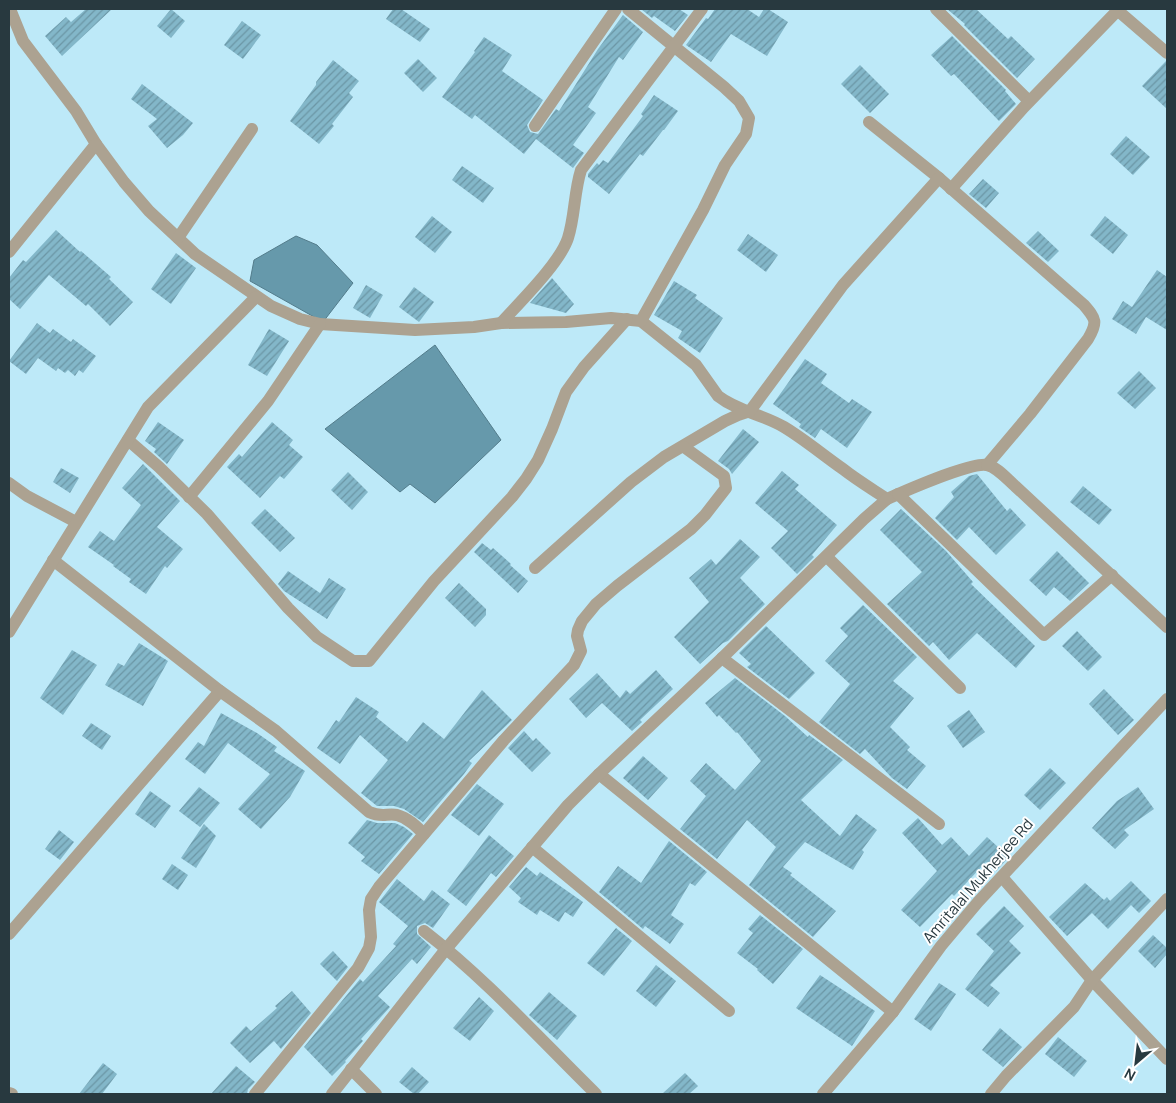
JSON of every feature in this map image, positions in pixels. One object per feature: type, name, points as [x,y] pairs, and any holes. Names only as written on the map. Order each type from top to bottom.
[{"type":"street","points":[[10,9],[23,41],[76,111],[96,144],[124,182],[149,211],[195,254],[256,297],[285,313],[320,324],[415,330],[474,327],[501,323],[542,323],[611,318],[627,318],[641,321],[696,365],[718,396],[733,406],[773,420],[851,475],[892,497],[1044,635],[1112,576]]},
{"type":"street","points":[[535,126],[616,9]]},
{"type":"street","points":[[628,9],[674,45],[739,101],[749,118],[746,134],[725,165],[703,210],[641,321]]},
{"type":"street","points":[[501,323],[560,256],[568,241],[577,183],[581,170],[702,9]]},
{"type":"street","points":[[936,9],[1029,101]]},
{"type":"street","points":[[951,190],[1029,101],[1118,9],[1167,53]]},
{"type":"street","points":[[869,122],[939,178],[1084,305],[1094,317],[1095,326],[1088,339],[987,465]]},
{"type":"street","points":[[178,238],[252,129]]},
{"type":"street","points":[[9,252],[96,144]]},
{"type":"street","points":[[535,568],[631,482],[664,457],[738,414],[750,411],[843,285],[939,178]]},
{"type":"street","points":[[9,632],[148,408],[256,297]]},
{"type":"street","points":[[128,440],[159,467],[206,514],[288,608],[317,637],[353,661],[369,661],[434,581],[517,491],[538,460],[552,430],[566,392],[584,367],[627,318]]},
{"type":"street","points":[[189,497],[268,401],[320,324]]},
{"type":"street","points":[[255,1094],[358,968],[369,948],[371,937],[369,910],[371,900],[393,868],[504,740],[574,665],[581,652],[577,636],[582,620],[596,604],[617,586],[691,529],[722,495],[726,488],[724,476],[684,447]]},
{"type":"street","points":[[332,1094],[446,949],[568,805],[827,557],[864,519],[892,497],[947,475],[975,466],[987,465],[997,470],[1016,486],[1167,627]]},
{"type":"street","points":[[9,483],[26,496],[76,522]]},
{"type":"street","points":[[827,557],[960,688]]},
{"type":"street","points":[[53,560],[220,691],[276,731],[369,812],[377,816],[396,815],[412,823],[424,834]]},
{"type":"street","points":[[722,658],[939,824]]},
{"type":"street","points":[[9,934],[220,691]]},
{"type":"street","name":"Amritalal Mukherjee Rd","points":[[823,1094],[893,1012],[941,946],[978,902],[1167,699]]},
{"type":"street","points":[[600,774],[893,1012]]},
{"type":"street","points":[[532,847],[729,1011]]},
{"type":"street","points":[[1002,877],[1092,980],[1167,1059]]},
{"type":"street","points":[[991,1094],[1074,1007],[1092,980],[1167,899]]},
{"type":"street","points":[[424,931],[518,1016],[596,1094]]},
{"type":"street","points":[[351,1068],[376,1094]]},
{"type":"water","points":[[296,236],[317,245],[353,283],[323,322],[250,281],[254,260]]},
{"type":"water","points":[[435,345],[501,440],[435,503],[410,484],[400,492],[325,429]]},
{"type":"building","points":[[86,9],[112,9],[62,56],[45,36],[66,17],[71,22]]},
{"type":"building","points":[[171,9],[185,21],[171,38],[157,26]]},
{"type":"building","points":[[393,9],[401,9],[430,29],[420,42],[386,19]]},
{"type":"building","points":[[641,9],[679,9],[688,15],[675,31],[654,16],[652,18]]},
{"type":"building","points":[[715,9],[747,9],[759,17],[764,9],[768,9],[788,22],[767,56],[731,34],[711,62],[686,45]]},
{"type":"building","points":[[947,9],[976,9],[1008,39],[1011,36],[1035,59],[1017,78],[965,24]]},
{"type":"building","points":[[623,15],[643,32],[623,60],[619,57],[588,107],[596,113],[573,145],[584,153],[573,168],[536,139],[524,154],[475,115],[472,119],[442,97],[484,37],[512,55],[502,71],[543,100],[527,125],[530,132],[538,134],[556,109],[559,111],[598,49]]},
{"type":"building","points":[[242,21],[261,35],[243,59],[224,45]]},
{"type":"building","points":[[952,36],[1006,90],[1016,104],[999,121],[954,74],[951,76],[931,55]]},
{"type":"building","points":[[418,59],[437,78],[423,92],[404,73]]},
{"type":"building","points":[[333,60],[359,81],[349,93],[353,97],[332,124],[334,126],[319,144],[290,121]]},
{"type":"building","points":[[1167,61],[1167,109],[1142,86]]},
{"type":"building","points":[[860,65],[889,94],[870,113],[841,84]]},
{"type":"building","points":[[142,84],[193,123],[183,135],[167,148],[148,126],[157,119],[131,99]]},
{"type":"building","points":[[654,95],[678,111],[643,156],[640,154],[609,194],[588,177],[588,174],[597,163],[599,165],[603,160],[608,163],[643,116],[641,114]]},
{"type":"building","points":[[1126,136],[1150,157],[1133,175],[1110,154]]},
{"type":"building","points":[[462,166],[494,188],[483,203],[452,180]]},
{"type":"building","points":[[983,179],[999,193],[986,208],[969,194]]},
{"type":"building","points":[[432,216],[452,232],[435,253],[415,237]]},
{"type":"building","points":[[1105,216],[1128,235],[1113,254],[1090,235]]},
{"type":"building","points":[[56,230],[111,277],[109,279],[133,302],[110,326],[88,304],[86,306],[49,275],[20,309],[9,299],[9,278],[23,260],[26,262]]},
{"type":"building","points":[[1038,231],[1059,251],[1048,262],[1026,243]]},
{"type":"building","points":[[748,234],[778,255],[766,272],[737,250]]},
{"type":"building","points":[[176,253],[196,268],[171,304],[151,289]]},
{"type":"building","points":[[1157,270],[1167,277],[1167,330],[1146,317],[1136,334],[1112,319],[1123,301],[1132,307]]},
{"type":"building","points":[[552,278],[574,304],[566,313],[530,303]]},
{"type":"building","points":[[674,281],[697,295],[695,298],[723,318],[700,353],[678,338],[682,331],[654,315]]},
{"type":"building","points":[[366,285],[383,295],[370,318],[353,308]]},
{"type":"building","points":[[414,287],[434,302],[419,322],[399,307]]},
{"type":"building","points":[[37,323],[50,333],[53,329],[71,342],[73,339],[96,356],[83,373],[79,370],[75,376],[68,370],[65,373],[58,368],[56,371],[38,358],[26,374],[9,361]]},
{"type":"building","points":[[269,329],[289,341],[267,376],[248,365]]},
{"type":"building","points":[[805,359],[827,374],[821,383],[849,403],[852,399],[872,412],[847,448],[821,429],[815,438],[799,427],[801,424],[773,404]]},
{"type":"building","points":[[1139,371],[1156,388],[1135,409],[1117,393]]},
{"type":"building","points":[[158,422],[184,440],[167,464],[154,452],[156,449],[145,441]]},
{"type":"building","points":[[272,422],[293,440],[289,445],[303,457],[284,479],[280,476],[260,498],[227,467],[239,454],[242,457]]},
{"type":"building","points":[[743,429],[759,442],[732,474],[729,469],[718,461]]},
{"type":"building","points":[[143,464],[180,501],[157,527],[183,549],[167,568],[165,566],[146,594],[129,582],[131,579],[114,565],[88,547],[100,531],[114,541],[141,505],[122,488]]},
{"type":"building","points":[[61,468],[79,478],[70,493],[53,482]]},
{"type":"building","points":[[782,471],[799,485],[795,489],[837,525],[812,555],[814,557],[797,574],[771,548],[788,531],[755,503]]},
{"type":"building","points":[[348,472],[368,492],[352,510],[331,490]]},
{"type":"building","points":[[977,474],[1007,511],[1010,508],[1026,525],[996,555],[969,527],[957,540],[935,518],[954,497],[951,492],[969,476]]},
{"type":"building","points":[[1083,486],[1112,510],[1099,525],[1070,502]]},
{"type":"building","points":[[265,509],[295,538],[280,552],[251,523]]},
{"type":"building","points":[[901,509],[946,551],[973,582],[971,584],[1035,646],[1016,668],[977,633],[949,660],[933,642],[929,646],[887,604],[922,572],[880,530]]},
{"type":"building","points":[[740,539],[760,557],[740,578],[765,604],[728,641],[723,643],[700,664],[674,637],[709,602],[689,578],[711,559],[716,565]]},
{"type":"building","points":[[482,543],[491,550],[493,548],[528,581],[518,593],[474,552]]},
{"type":"building","points":[[1057,551],[1089,583],[1070,601],[1054,587],[1046,596],[1029,580]]},
{"type":"building","points":[[288,571],[320,593],[329,578],[346,589],[327,619],[284,591],[278,584]]},
{"type":"building","points":[[459,583],[486,609],[486,615],[475,627],[445,598]]},
{"type":"building","points":[[863,605],[917,657],[893,681],[914,698],[890,727],[910,747],[907,750],[926,766],[907,789],[892,778],[865,749],[860,754],[819,722],[850,684],[825,661],[848,636],[840,628]]},
{"type":"building","points":[[766,626],[815,673],[789,699],[747,667],[751,664],[739,653]]},
{"type":"building","points":[[1077,631],[1102,657],[1088,671],[1062,646]]},
{"type":"building","points":[[139,643],[168,661],[143,706],[105,685],[118,663],[124,666]]},
{"type":"building","points":[[72,650],[97,665],[63,715],[40,698]]},
{"type":"building","points":[[656,670],[673,689],[640,720],[642,722],[632,731],[602,703],[586,718],[569,699],[597,673],[620,698],[626,690],[630,694]]},
{"type":"building","points":[[735,678],[785,716],[808,737],[809,735],[843,760],[801,800],[840,836],[856,814],[877,830],[862,850],[864,852],[853,870],[805,842],[783,867],[792,873],[790,875],[836,911],[813,937],[749,885],[776,847],[747,820],[717,859],[680,829],[706,796],[690,781],[706,763],[735,790],[761,761],[737,732],[719,715],[717,717],[705,703]]},
{"type":"building","points":[[1104,689],[1134,720],[1118,735],[1089,704]]},
{"type":"building","points":[[482,690],[512,720],[469,761],[472,763],[464,774],[423,822],[404,809],[394,806],[377,806],[361,793],[388,760],[360,735],[340,764],[317,748],[336,720],[339,722],[356,697],[379,712],[376,717],[407,742],[423,722],[444,739]]},
{"type":"building","points":[[969,710],[985,732],[963,748],[947,726]]},
{"type":"building","points":[[221,713],[257,733],[277,747],[274,751],[305,771],[290,797],[261,829],[238,809],[270,774],[228,743],[205,774],[185,759],[198,742],[204,746]]},
{"type":"building","points":[[91,723],[111,736],[102,750],[82,736]]},
{"type":"building","points":[[524,731],[533,741],[536,738],[551,753],[532,772],[508,748]]},
{"type":"building","points":[[643,756],[668,778],[648,800],[623,778]]},
{"type":"building","points":[[1050,768],[1066,783],[1040,810],[1024,795]]},
{"type":"building","points":[[477,784],[504,804],[479,836],[451,815]]},
{"type":"building","points":[[199,787],[220,803],[200,827],[179,811]]},
{"type":"building","points":[[1138,787],[1154,809],[1124,830],[1129,835],[1115,849],[1092,828],[1117,801]]},
{"type":"building","points":[[150,791],[171,806],[155,828],[135,814]]},
{"type":"building","points":[[918,818],[942,845],[951,837],[969,856],[987,837],[1009,857],[996,871],[986,862],[954,896],[952,894],[920,927],[901,910],[937,871],[902,833]]},
{"type":"building","points":[[367,820],[377,823],[395,823],[413,834],[379,874],[361,861],[365,857],[348,843]]},
{"type":"building","points":[[204,824],[216,836],[196,868],[181,858]]},
{"type":"building","points":[[59,830],[74,842],[60,860],[45,849]]},
{"type":"building","points":[[489,835],[514,856],[496,877],[491,873],[466,906],[447,891]]},
{"type":"building","points":[[669,841],[707,872],[695,886],[690,883],[671,915],[684,924],[670,944],[645,926],[643,929],[599,892],[618,866],[641,883]]},
{"type":"building","points":[[172,864],[188,875],[178,890],[162,879]]},
{"type":"building","points":[[526,867],[537,876],[540,872],[583,902],[573,917],[565,912],[559,922],[540,910],[537,915],[518,902],[521,898],[509,887]]},
{"type":"building","points":[[397,879],[424,901],[432,890],[450,904],[433,928],[425,923],[417,926],[417,934],[431,947],[417,964],[412,959],[378,996],[390,1007],[361,1039],[363,1041],[346,1062],[332,1076],[304,1047],[360,979],[363,982],[396,946],[393,944],[408,926],[379,902]]},
{"type":"building","points":[[1131,881],[1151,901],[1139,913],[1131,905],[1108,929],[1092,913],[1067,936],[1049,917],[1085,883],[1104,900],[1107,897],[1110,901]]},
{"type":"building","points":[[1004,906],[1024,926],[1009,941],[1021,953],[990,985],[1000,993],[988,1007],[965,989],[994,951],[976,934]]},
{"type":"building","points":[[760,915],[803,949],[773,984],[758,969],[737,953],[753,933],[748,929]]},
{"type":"building","points":[[616,928],[632,941],[604,976],[587,963]]},
{"type":"building","points":[[1153,935],[1167,948],[1167,954],[1155,968],[1138,951]]},
{"type":"building","points":[[333,951],[348,967],[337,981],[320,964]]},
{"type":"building","points":[[656,965],[676,981],[656,1007],[636,991]]},
{"type":"building","points":[[820,975],[875,1011],[852,1046],[796,1008]]},
{"type":"building","points":[[939,983],[956,994],[931,1031],[914,1019]]},
{"type":"building","points":[[292,991],[311,1013],[281,1049],[274,1041],[250,1063],[230,1043],[246,1026],[251,1031],[277,1008],[275,1006]]},
{"type":"building","points":[[549,992],[577,1016],[557,1040],[529,1015]]},
{"type":"building","points":[[479,997],[494,1011],[470,1041],[453,1028]]},
{"type":"building","points":[[1000,1028],[1022,1047],[1003,1067],[982,1050]]},
{"type":"building","points":[[1058,1037],[1087,1061],[1074,1077],[1045,1054]]},
{"type":"building","points":[[103,1063],[117,1074],[102,1094],[79,1094]]},
{"type":"building","points":[[236,1066],[255,1082],[248,1089],[247,1094],[211,1094]]},
{"type":"building","points":[[412,1067],[429,1082],[418,1094],[414,1094],[399,1082]]},
{"type":"building","points":[[685,1073],[698,1086],[689,1094],[662,1094]]}]
